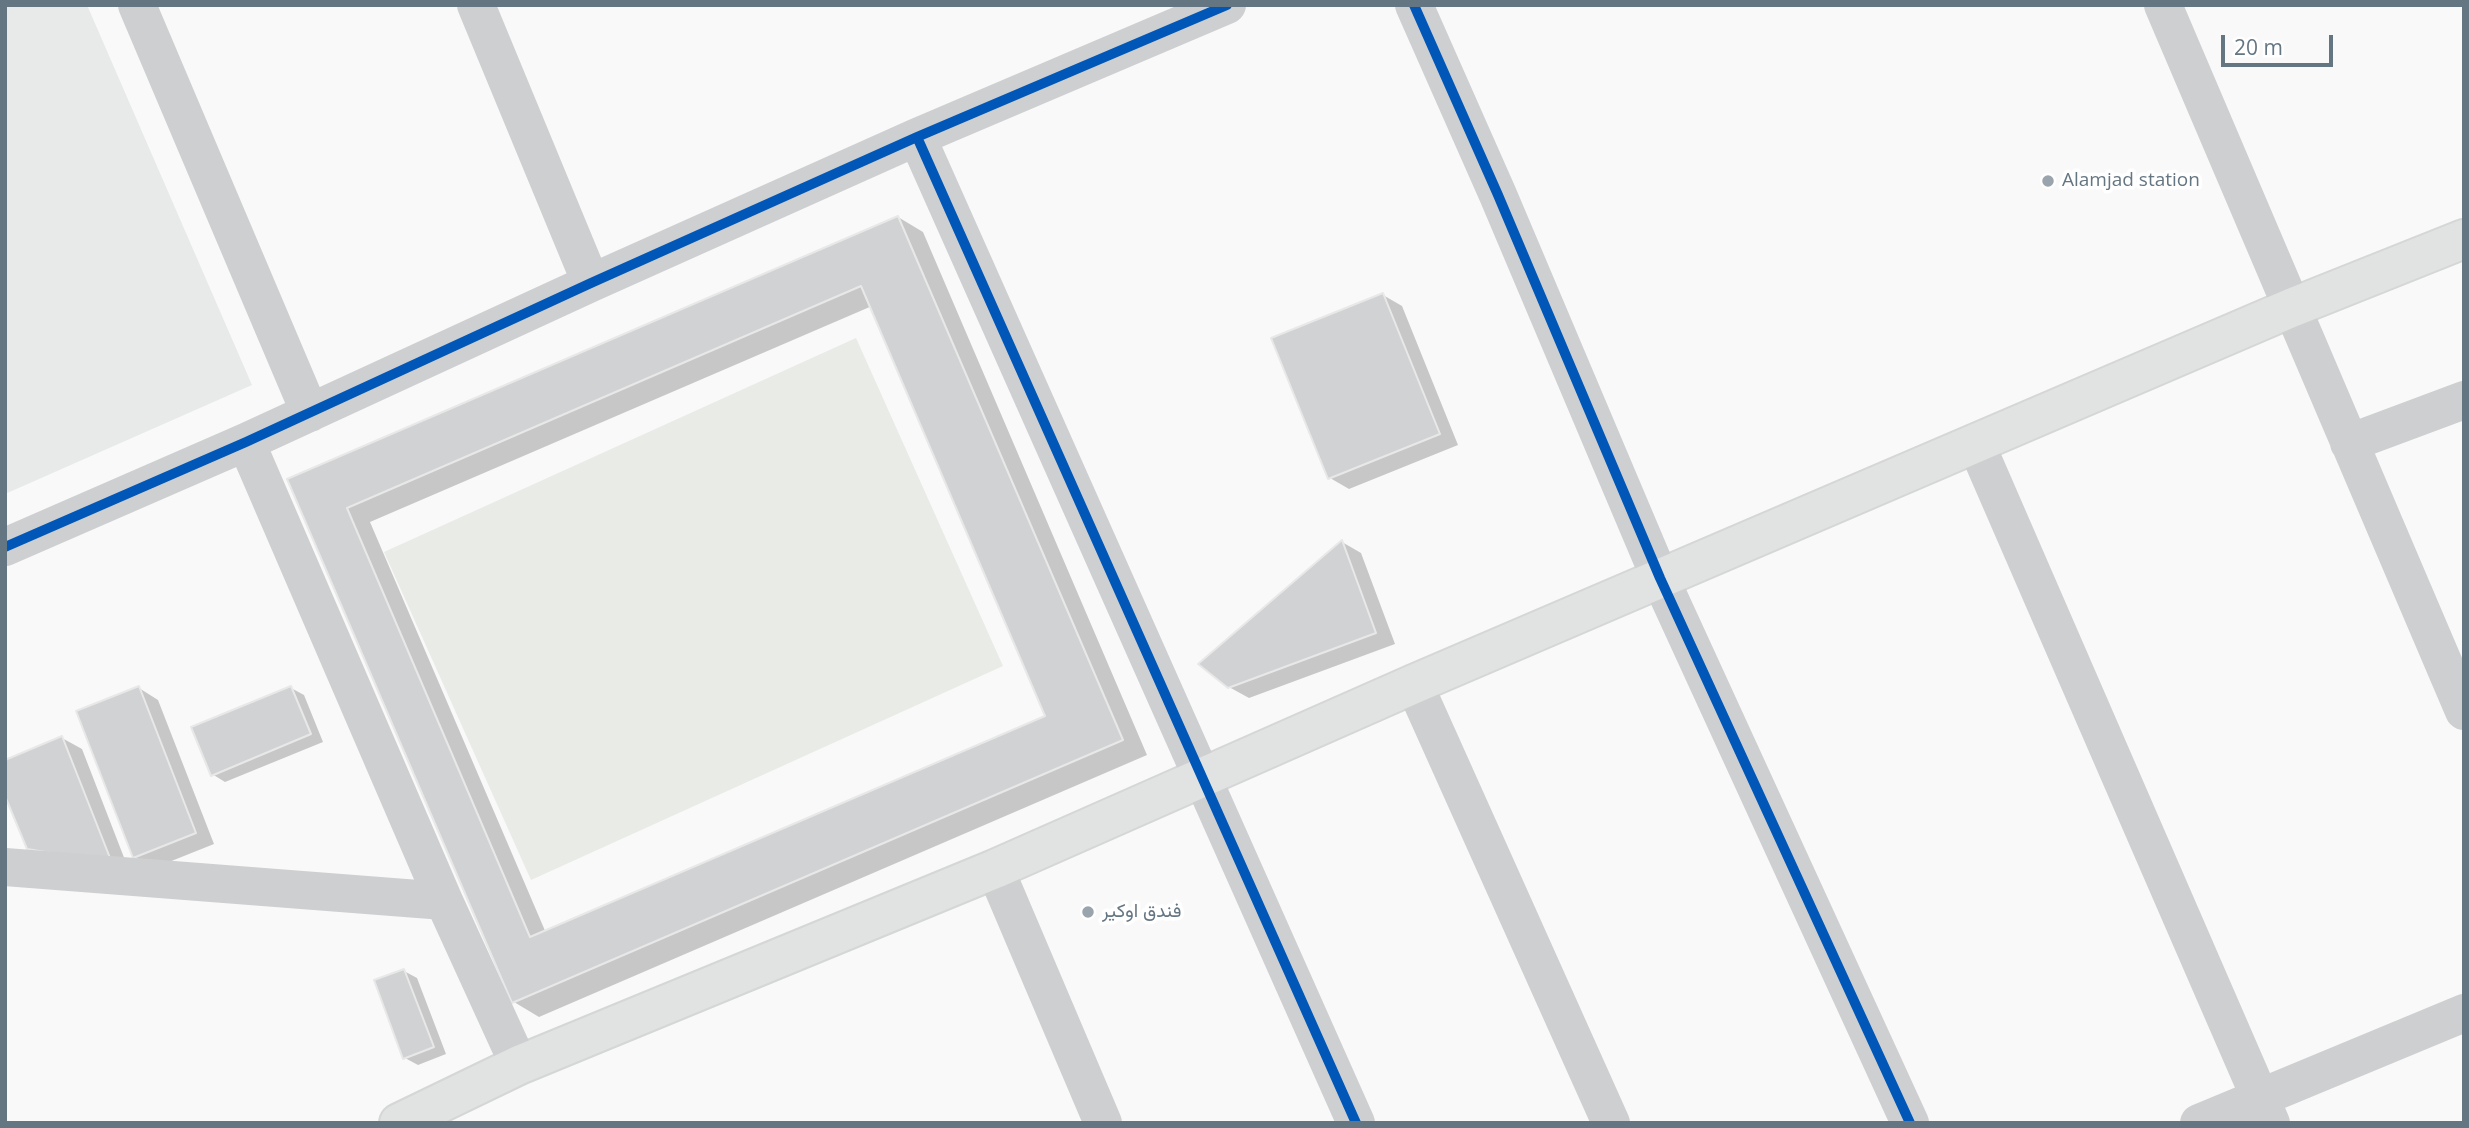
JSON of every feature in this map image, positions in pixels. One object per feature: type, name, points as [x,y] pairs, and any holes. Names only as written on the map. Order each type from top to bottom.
[{"type":"highway","points":[[399,1123],[519,1065],[995,869],[1415,684],[2291,307],[2464,239]]},
{"type":"street","points":[[137,5],[310,412]]},
{"type":"street","points":[[476,5],[591,283]]},
{"type":"street","points":[[5,547],[246,442],[917,137],[1227,5]]},
{"type":"street","points":[[1413,5],[1498,195],[1660,578],[1910,1123]]},
{"type":"street","points":[[2163,5],[2464,711]]},
{"type":"street","points":[[917,137],[1356,1123]]},
{"type":"street","points":[[2349,443],[2464,400]]},
{"type":"street","points":[[246,442],[444,901],[519,1065]]},
{"type":"street","points":[[1976,444],[2266,1110]]},
{"type":"street","points":[[1415,684],[1611,1123]]},
{"type":"street","points":[[5,867],[444,901]]},
{"type":"street","points":[[995,869],[1103,1123]]},
{"type":"street","points":[[2199,1123],[2266,1110],[2464,1013]]},
{"type":"shaded area","points":[[5,5],[87,5],[252,385],[5,494]]},
{"type":"shaded area","points":[[856,338],[1003,666],[531,880],[384,552]]},
{"type":"building","points":[[898,216],[1123,740],[512,1003],[287,479]],"holes":[[[861,286],[1045,716],[530,937],[347,508]]]},
{"type":"building","points":[[1383,293],[1440,434],[1328,479],[1271,338]]},
{"type":"building","points":[[1342,540],[1376,633],[1228,688],[1198,664]]},
{"type":"building","points":[[139,686],[196,833],[133,858],[76,711]]},
{"type":"building","points":[[291,686],[311,734],[211,776],[191,727]]},
{"type":"building","points":[[62,736],[112,863],[27,849],[5,796],[5,760]]},
{"type":"building","points":[[404,969],[434,1047],[403,1059],[374,980]]},
{"type":"cycle path","points":[[5,547],[246,442],[917,137],[1227,5]]},
{"type":"cycle path","points":[[1414,5],[1498,195],[1660,578],[1910,1123]]},
{"type":"cycle path","points":[[917,137],[1356,1123]]},
{"type":"place","name":"Alamjad station","points":[[2048,181]]},
{"type":"place","name":"فندق اوكير","points":[[1088,912]]}]
